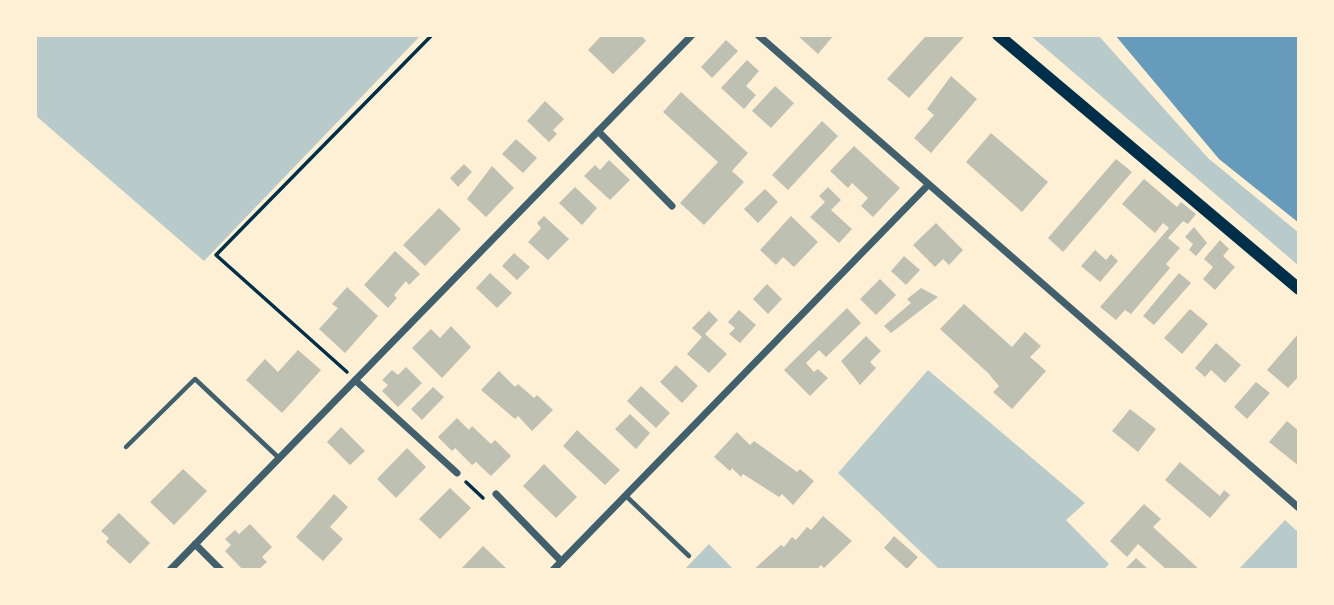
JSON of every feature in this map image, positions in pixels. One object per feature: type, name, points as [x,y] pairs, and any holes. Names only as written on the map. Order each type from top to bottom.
[{"type":"main road","points":[[998,35],[1299,289]]},
{"type":"street","points":[[170,570],[692,35]]},
{"type":"street","points":[[758,35],[1299,508]]},
{"type":"street","points":[[598,131],[672,206]]},
{"type":"street","points":[[552,570],[928,185]]},
{"type":"street","points":[[355,380],[457,473]]},
{"type":"street","points":[[496,494],[561,561]]},
{"type":"street","points":[[195,544],[221,570]]},
{"type":"lane","points":[[126,447],[195,379],[279,458]]},
{"type":"lane","points":[[626,495],[689,556]]},
{"type":"path","points":[[355,380],[216,256],[432,35]]},
{"type":"path","points":[[457,473],[488,503],[496,494]]},
{"type":"shaded area","points":[[35,35],[421,35],[204,261],[35,115]]},
{"type":"shaded area","points":[[1030,35],[1098,35],[1208,158],[1299,233],[1299,266]]},
{"type":"shaded area","points":[[928,370],[1085,503],[1066,520],[1109,564],[1103,570],[940,570],[838,473]]},
{"type":"shaded area","points":[[1285,520],[1299,533],[1299,570],[1238,570]]},
{"type":"shaded area","points":[[709,544],[734,570],[684,570]]},
{"type":"water","points":[[1115,35],[1299,35],[1299,223],[1219,159]]},
{"type":"building","points":[[602,35],[641,35],[646,41],[613,74],[588,50]]},
{"type":"building","points":[[797,35],[834,35],[818,54]]},
{"type":"building","points":[[922,35],[964,37],[909,98],[887,79],[925,37]]},
{"type":"building","points":[[726,40],[738,51],[712,78],[701,67]]},
{"type":"building","points":[[747,60],[759,71],[746,86],[756,95],[744,109],[721,88]]},
{"type":"building","points":[[951,76],[977,99],[931,153],[914,138],[934,115],[927,109]]},
{"type":"building","points":[[775,86],[794,103],[771,128],[752,111]]},
{"type":"building","points":[[681,92],[748,153],[732,171],[744,182],[704,225],[680,203],[718,162],[663,112]]},
{"type":"building","points":[[545,101],[564,119],[553,130],[557,134],[549,142],[527,121]]},
{"type":"building","points":[[822,121],[838,136],[788,190],[772,175]]},
{"type":"building","points":[[991,133],[1048,182],[1022,212],[966,162]]},
{"type":"building","points":[[516,139],[537,158],[523,173],[502,154]]},
{"type":"building","points":[[854,146],[900,188],[873,217],[861,206],[868,198],[852,183],[848,188],[830,171]]},
{"type":"building","points":[[1116,159],[1132,172],[1063,252],[1048,238]]},
{"type":"building","points":[[609,160],[630,180],[610,200],[584,176],[595,165],[600,170]]},
{"type":"building","points":[[464,164],[472,172],[458,187],[450,178]]},
{"type":"building","points":[[492,166],[514,188],[486,217],[467,199]]},
{"type":"building","points":[[1144,179],[1177,207],[1181,202],[1196,214],[1188,224],[1183,221],[1168,238],[1180,248],[1166,264],[1170,268],[1131,314],[1125,310],[1116,320],[1100,307],[1169,228],[1163,223],[1155,233],[1122,204]]},
{"type":"building","points":[[575,187],[597,208],[582,225],[559,203]]},
{"type":"building","points":[[828,187],[841,200],[831,210],[852,229],[839,243],[810,217],[825,202],[819,196]]},
{"type":"building","points":[[765,189],[778,202],[758,223],[744,209]]},
{"type":"building","points":[[439,208],[461,229],[425,266],[403,245]]},
{"type":"building","points":[[544,216],[569,239],[548,260],[528,242],[541,228],[537,223]]},
{"type":"building","points":[[791,216],[818,242],[794,267],[783,257],[776,265],[760,250]]},
{"type":"building","points":[[936,223],[963,250],[949,265],[943,259],[935,267],[913,245]]},
{"type":"building","points":[[1194,227],[1207,243],[1196,256],[1189,250],[1193,244],[1185,237]]},
{"type":"building","points":[[1220,240],[1229,249],[1223,256],[1235,267],[1215,290],[1203,279],[1213,267],[1204,259]]},
{"type":"building","points":[[1095,250],[1106,260],[1111,254],[1118,261],[1100,282],[1081,266]]},
{"type":"building","points":[[395,251],[420,274],[409,285],[406,281],[394,295],[397,298],[388,308],[364,285]]},
{"type":"building","points":[[514,253],[530,267],[517,280],[502,266]]},
{"type":"building","points":[[904,256],[920,270],[906,285],[891,271]]},
{"type":"building","points":[[490,273],[512,293],[497,308],[476,288]]},
{"type":"building","points":[[1179,273],[1191,283],[1154,325],[1143,316]]},
{"type":"building","points":[[880,279],[896,295],[876,315],[860,299]]},
{"type":"building","points":[[767,284],[782,299],[768,314],[753,299]]},
{"type":"building","points":[[347,287],[378,316],[345,353],[319,329],[338,308],[332,304]]},
{"type":"building","points":[[921,288],[938,297],[891,333],[884,326],[911,303],[907,299]]},
{"type":"building","points":[[964,304],[1012,347],[1025,332],[1041,346],[1030,357],[1046,371],[1012,409],[993,392],[999,386],[988,373],[940,329]]},
{"type":"building","points":[[847,308],[861,323],[826,357],[819,350],[806,363],[814,372],[818,369],[828,378],[810,396],[784,370]]},
{"type":"building","points":[[1190,309],[1208,324],[1182,354],[1164,338]]},
{"type":"building","points":[[739,310],[756,325],[740,343],[729,334],[735,328],[728,322]]},
{"type":"building","points":[[709,311],[718,320],[705,334],[727,354],[709,373],[687,354],[702,337],[692,328]]},
{"type":"building","points":[[451,326],[471,347],[442,378],[412,348],[431,329],[440,338]]},
{"type":"building","points":[[1299,333],[1299,376],[1288,388],[1267,370]]},
{"type":"building","points":[[866,336],[881,351],[870,362],[876,368],[860,385],[841,361]]},
{"type":"building","points":[[1216,343],[1241,365],[1225,383],[1211,370],[1205,377],[1195,368]]},
{"type":"building","points":[[298,350],[321,370],[282,413],[246,380],[265,359],[278,372]]},
{"type":"building","points":[[676,365],[698,386],[682,403],[660,382]]},
{"type":"building","points":[[406,367],[422,383],[398,407],[382,391],[388,385],[382,380],[392,370],[398,375]]},
{"type":"building","points":[[499,371],[515,387],[518,384],[534,398],[537,395],[553,410],[532,431],[518,416],[515,419],[481,390]]},
{"type":"building","points":[[1256,382],[1270,393],[1247,419],[1234,407]]},
{"type":"building","points":[[641,386],[670,413],[656,428],[627,401]]},
{"type":"building","points":[[433,387],[444,397],[422,420],[411,409]]},
{"type":"building","points":[[1130,409],[1156,429],[1138,452],[1112,431]]},
{"type":"building","points":[[630,414],[650,433],[636,449],[615,429]]},
{"type":"building","points":[[457,418],[469,430],[472,426],[491,444],[495,440],[511,456],[491,476],[476,462],[472,465],[455,448],[452,451],[438,437]]},
{"type":"building","points":[[1287,421],[1299,431],[1299,466],[1269,442]]},
{"type":"building","points":[[341,427],[365,451],[350,465],[327,442]]},
{"type":"building","points":[[577,430],[620,470],[605,485],[563,446]]},
{"type":"building","points":[[737,432],[750,445],[754,441],[797,472],[800,469],[814,481],[793,505],[782,494],[779,497],[743,474],[741,477],[714,457]]},
{"type":"building","points":[[407,448],[426,467],[396,498],[377,479]]},
{"type":"building","points":[[1180,462],[1220,496],[1224,490],[1230,495],[1210,518],[1165,480]]},
{"type":"building","points":[[544,464],[577,497],[556,518],[523,486]]},
{"type":"building","points":[[183,469],[207,491],[174,525],[150,502]]},
{"type":"building","points":[[450,488],[471,508],[440,539],[419,519]]},
{"type":"building","points":[[334,494],[348,507],[330,527],[343,539],[323,561],[296,537]]},
{"type":"building","points":[[1144,504],[1161,519],[1153,527],[1200,570],[1167,570],[1138,544],[1127,557],[1110,541]]},
{"type":"building","points":[[119,513],[150,543],[130,564],[106,542],[109,538],[101,531]]},
{"type":"building","points":[[823,516],[852,541],[824,568],[821,565],[816,570],[753,570],[781,545],[784,547],[792,537],[796,540],[807,527],[811,530]]},
{"type":"building","points":[[250,524],[272,547],[262,557],[267,562],[258,570],[243,570],[225,551],[231,545],[225,539],[235,530],[239,534]]},
{"type":"building","points":[[894,536],[918,557],[907,569],[884,548]]},
{"type":"building","points":[[483,546],[508,570],[460,570]]},
{"type":"building","points":[[1136,558],[1149,570],[1124,570]]}]
